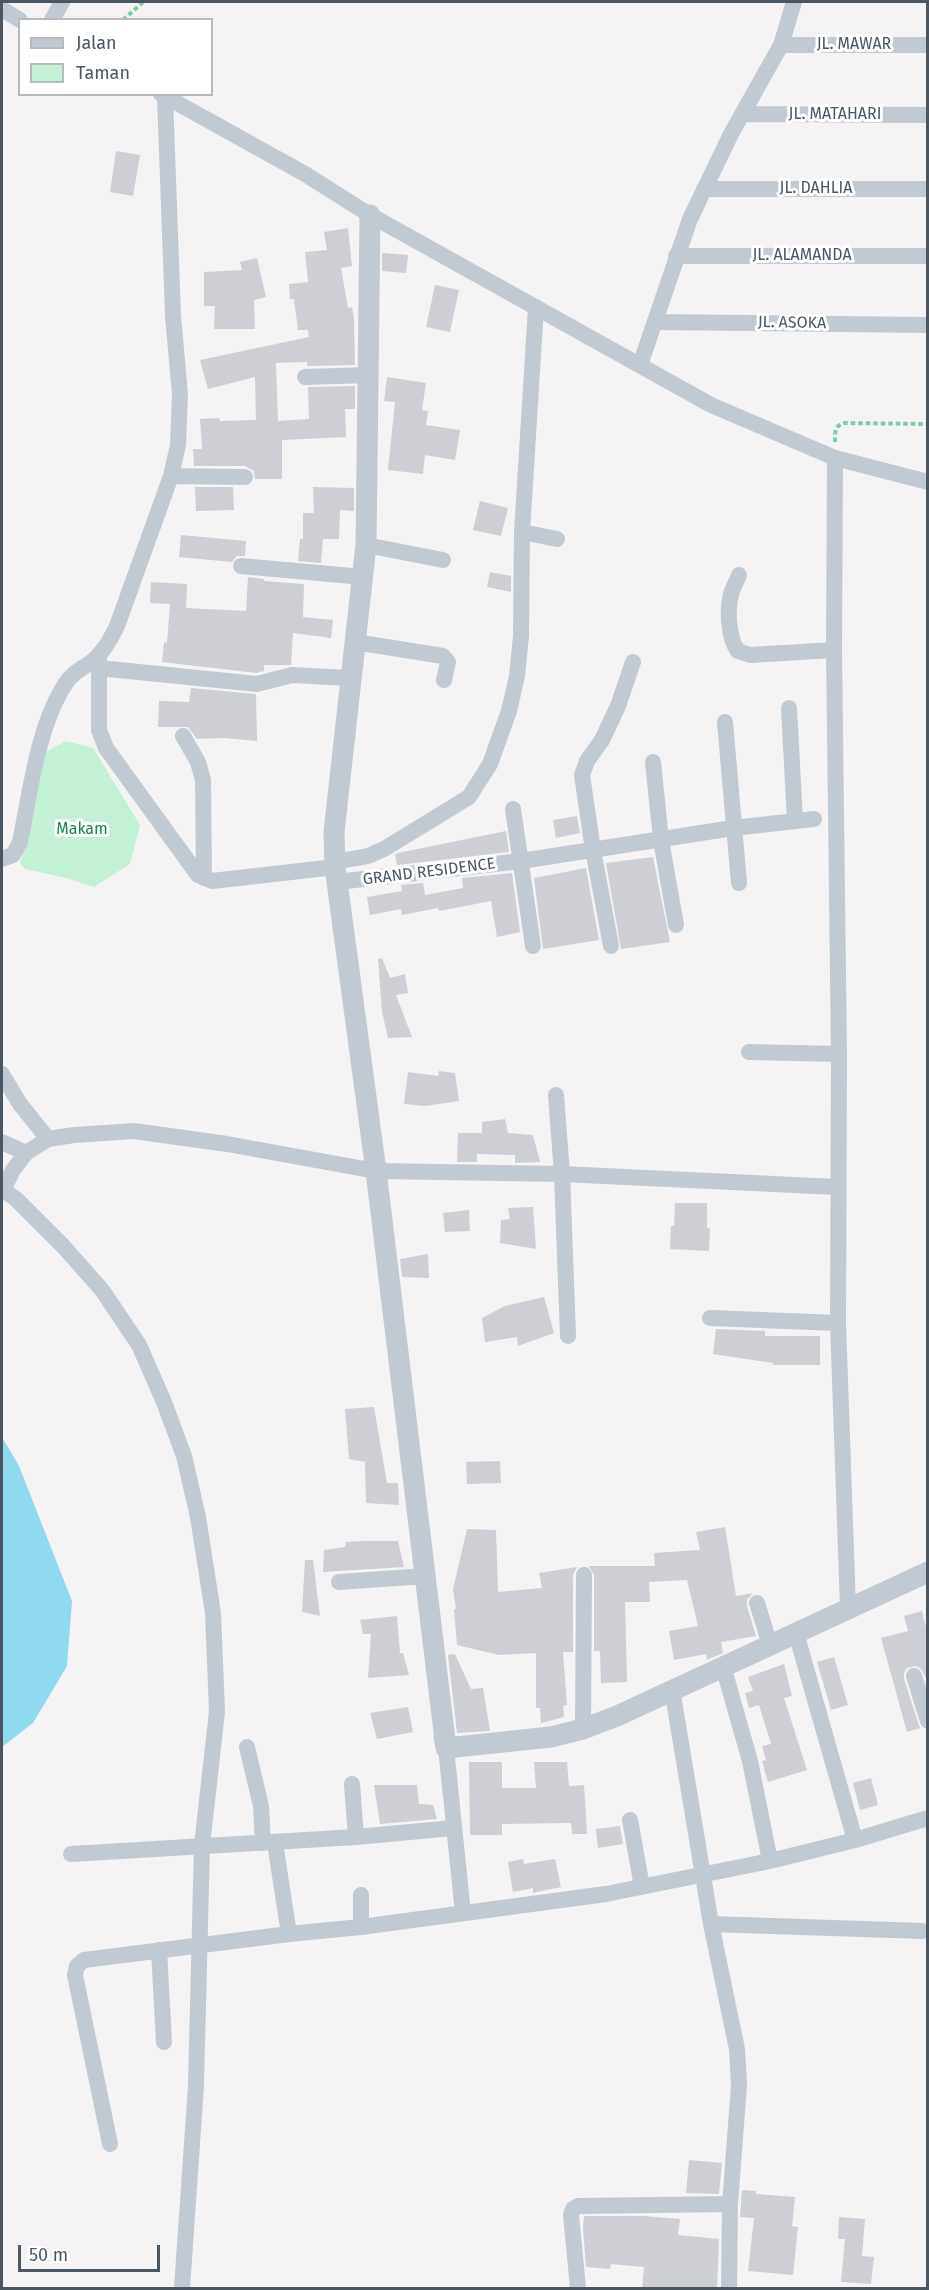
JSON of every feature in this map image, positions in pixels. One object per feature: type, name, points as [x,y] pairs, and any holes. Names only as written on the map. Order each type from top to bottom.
[{"type":"street","points":[[53,18],[62,2]]},
{"type":"street","points":[[640,365],[690,219],[742,114],[780,45],[794,2]]},
{"type":"street","points":[[2,9],[18,19]]},
{"type":"street","name":"JL. MAWAR","points":[[780,45],[927,45]]},
{"type":"street","points":[[163,96],[295,168],[370,215],[711,405],[835,458],[927,482]]},
{"type":"street","points":[[163,96],[173,316],[180,394],[178,446],[171,476],[117,626],[99,661],[99,730],[106,748],[192,868],[204,878],[221,880],[336,870],[384,849],[469,796],[490,764],[509,711],[517,676],[521,636],[522,532],[536,307]]},
{"type":"street","name":"JL. MATAHARI","points":[[742,114],[927,115]]},
{"type":"street","name":"JL. DAHLIA","points":[[704,189],[927,189]]},
{"type":"street","points":[[370,215],[366,545],[334,832],[336,870],[376,1171],[446,1749],[463,1913]]},
{"type":"street","name":"JL. ALAMANDA","points":[[676,256],[927,256]]},
{"type":"street","name":"JL. ASOKA","points":[[656,322],[927,325]]},
{"type":"street","points":[[305,376],[369,375]]},
{"type":"street","points":[[835,458],[834,650],[839,1054],[838,1323],[848,1608]]},
{"type":"street","points":[[171,476],[245,477]]},
{"type":"street","points":[[522,532],[557,539]]},
{"type":"street","points":[[366,545],[443,560]]},
{"type":"street","points":[[241,566],[363,577]]},
{"type":"street","points":[[739,575],[731,594],[730,611],[731,635],[738,651],[750,655],[834,650]]},
{"type":"street","points":[[355,642],[443,656],[448,662],[444,680]]},
{"type":"street","points":[[2,859],[13,855],[20,842],[44,731],[66,683],[76,671],[99,661],[257,684],[292,675],[350,678]]},
{"type":"street","points":[[611,946],[593,850],[583,786],[583,767],[602,740],[618,706],[633,662]]},
{"type":"street","points":[[789,708],[795,821]]},
{"type":"street","points":[[725,722],[739,883]]},
{"type":"street","points":[[183,736],[198,762],[203,780],[204,878]]},
{"type":"street","points":[[653,762],[661,840],[676,926]]},
{"type":"street","points":[[513,809],[533,946]]},
{"type":"street","name":"GRAND RESIDENCE","points":[[336,870],[521,861],[733,828],[814,819]]},
{"type":"street","points":[[749,1052],[839,1054]]},
{"type":"street","points":[[2,1074],[20,1104],[48,1138]]},
{"type":"street","points":[[555,1095],[562,1174],[568,1336]]},
{"type":"street","points":[[182,2289],[196,2086],[202,1845],[217,1712],[213,1613],[198,1517],[184,1456],[164,1402],[138,1345],[102,1290],[63,1245],[16,1199],[2,1190],[13,1170],[26,1153],[48,1138],[134,1131],[226,1144],[376,1171],[562,1174],[837,1187]]},
{"type":"street","points":[[2,1142],[26,1153]]},
{"type":"street","points":[[710,1318],[838,1323]]},
{"type":"street","points":[[446,1749],[551,1737],[582,1730],[796,1634],[927,1572]]},
{"type":"street","points":[[582,1730],[584,1575]]},
{"type":"street","points":[[339,1582],[425,1576]]},
{"type":"street","points":[[757,1603],[770,1645]]},
{"type":"street","points":[[796,1634],[855,1840]]},
{"type":"street","points":[[723,1666],[750,1761],[770,1862]]},
{"type":"street","points":[[914,1676],[927,1721]]},
{"type":"street","points":[[672,1689],[705,1875],[711,1924],[737,2049],[739,2085],[730,2204],[729,2289]]},
{"type":"street","points":[[247,1747],[290,1934]]},
{"type":"street","points":[[352,1784],[356,1837]]},
{"type":"street","points":[[110,2144],[75,1975],[77,1966],[84,1960],[361,1927],[606,1894],[770,1862],[927,1818]]},
{"type":"street","points":[[630,1820],[642,1887]]},
{"type":"street","points":[[71,1854],[269,1843],[453,1828]]},
{"type":"street","points":[[361,1895],[361,1927]]},
{"type":"street","points":[[711,1924],[922,1931]]},
{"type":"street","points":[[159,1950],[165,2042]]},
{"type":"street","points":[[578,2289],[571,2214],[578,2206],[730,2204]]},
{"type":"path","points":[[125,18],[143,2]]},
{"type":"path","points":[[835,458],[836,429],[839,425],[927,424]]},
{"type":"green space","name":"Makam","points":[[66,741],[93,748],[140,825],[130,864],[94,887],[25,869],[20,863],[27,843],[46,752]]},
{"type":"water","points":[[2,1437],[19,1466],[72,1601],[67,1666],[33,1723],[2,1747]]},
{"type":"building","points":[[116,151],[140,155],[133,196],[110,192]]},
{"type":"building","points":[[348,228],[352,266],[341,268],[348,308],[352,307],[354,319],[355,365],[307,366],[307,362],[276,363],[278,421],[309,419],[308,387],[355,386],[355,409],[345,409],[346,437],[282,440],[282,479],[255,479],[254,471],[245,466],[194,466],[193,449],[202,449],[200,419],[256,420],[255,377],[208,389],[200,360],[309,337],[308,330],[298,330],[294,299],[290,299],[289,284],[308,282],[305,252],[327,250],[324,232]]},
{"type":"building","points":[[382,253],[408,255],[406,273],[382,271]]},
{"type":"building","points":[[257,258],[266,297],[254,300],[255,329],[214,329],[215,306],[204,306],[204,272],[242,270],[240,262]]},
{"type":"building","points":[[435,285],[459,290],[450,332],[426,327]]},
{"type":"building","points":[[387,377],[426,383],[422,410],[428,411],[426,425],[460,430],[455,460],[425,455],[423,474],[388,470],[395,402],[384,401]]},
{"type":"building","points":[[195,487],[233,487],[234,510],[196,511]]},
{"type":"building","points":[[313,487],[354,488],[354,511],[340,510],[339,539],[323,539],[321,563],[298,561],[300,539],[303,539],[303,513],[314,513]]},
{"type":"building","points":[[480,501],[508,508],[501,536],[473,530]]},
{"type":"building","points":[[181,535],[246,541],[245,556],[237,556],[232,562],[179,557]]},
{"type":"building","points":[[490,572],[511,576],[511,592],[487,587]]},
{"type":"building","points":[[248,577],[264,579],[264,581],[304,584],[303,617],[333,620],[331,638],[293,633],[291,665],[264,665],[264,671],[256,673],[162,662],[164,642],[167,643],[170,604],[150,603],[151,582],[187,584],[186,608],[246,611]]},
{"type":"building","points":[[191,688],[256,694],[257,741],[225,738],[197,739],[188,727],[158,727],[159,701],[189,702]]},
{"type":"building","points":[[577,816],[580,833],[556,838],[553,820]]},
{"type":"building","points":[[506,831],[509,852],[397,865],[395,854],[398,853]]},
{"type":"building","points":[[653,857],[670,942],[621,949],[606,863]]},
{"type":"building","points":[[586,868],[599,940],[543,949],[534,878]]},
{"type":"building","points":[[512,873],[520,932],[497,937],[491,901],[439,911],[438,908],[402,915],[401,909],[370,915],[367,897],[402,891],[401,885],[423,883],[425,895],[463,888],[462,878]]},
{"type":"building","points":[[382,958],[390,978],[405,974],[408,993],[396,995],[412,1037],[388,1038],[382,1012],[378,959]]},
{"type":"building","points":[[439,1071],[455,1073],[459,1101],[425,1106],[404,1104],[408,1072],[438,1076]]},
{"type":"building","points":[[505,1119],[508,1133],[533,1135],[540,1162],[515,1163],[515,1155],[477,1154],[477,1162],[457,1162],[458,1133],[482,1133],[482,1122]]},
{"type":"building","points":[[675,1203],[707,1203],[707,1228],[710,1228],[709,1251],[670,1249]]},
{"type":"building","points":[[533,1207],[536,1249],[500,1243],[501,1220],[510,1219],[508,1208]]},
{"type":"building","points":[[469,1210],[470,1231],[445,1232],[443,1213]]},
{"type":"building","points":[[428,1254],[429,1278],[402,1277],[400,1259]]},
{"type":"building","points":[[544,1297],[554,1333],[518,1346],[517,1337],[485,1342],[482,1318],[505,1306]]},
{"type":"building","points":[[716,1329],[765,1331],[765,1336],[820,1336],[820,1365],[773,1365],[773,1363],[713,1354]]},
{"type":"building","points":[[374,1407],[387,1483],[398,1483],[399,1505],[366,1503],[365,1462],[349,1459],[345,1409]]},
{"type":"building","points":[[500,1461],[501,1483],[467,1484],[466,1462]]},
{"type":"building","points":[[725,1527],[736,1596],[753,1593],[747,1600],[747,1606],[756,1636],[721,1642],[723,1653],[707,1660],[706,1654],[674,1660],[669,1631],[698,1626],[687,1580],[649,1582],[650,1602],[625,1602],[627,1682],[601,1683],[600,1651],[594,1651],[594,1575],[589,1566],[655,1566],[654,1553],[700,1550],[696,1532]]},
{"type":"building","points":[[467,1529],[496,1530],[498,1592],[542,1588],[539,1573],[577,1567],[573,1575],[573,1652],[563,1652],[567,1705],[563,1706],[564,1717],[541,1723],[540,1708],[536,1708],[536,1653],[499,1655],[457,1645],[453,1589]]},
{"type":"building","points":[[398,1541],[404,1567],[323,1572],[324,1550],[345,1547],[346,1542]]},
{"type":"building","points":[[305,1560],[313,1560],[320,1616],[302,1612]]},
{"type":"building","points":[[922,1611],[927,1631],[927,1677],[916,1666],[907,1668],[904,1673],[920,1728],[907,1732],[881,1638],[908,1631],[904,1616]]},
{"type":"building","points":[[397,1616],[400,1653],[403,1653],[409,1675],[368,1678],[371,1634],[363,1634],[360,1620]]},
{"type":"building","points":[[455,1654],[471,1689],[483,1688],[490,1731],[457,1733],[448,1655]]},
{"type":"building","points":[[834,1657],[848,1705],[831,1710],[817,1662]]},
{"type":"building","points":[[784,1664],[792,1696],[784,1698],[807,1770],[768,1782],[762,1761],[766,1760],[762,1746],[771,1744],[759,1705],[749,1708],[745,1693],[753,1691],[748,1677]]},
{"type":"building","points":[[408,1707],[413,1732],[377,1739],[370,1713]]},
{"type":"building","points":[[469,1762],[502,1762],[502,1788],[536,1788],[534,1762],[567,1762],[569,1786],[584,1785],[587,1834],[572,1834],[571,1823],[502,1824],[502,1835],[470,1835]]},
{"type":"building","points":[[871,1778],[878,1805],[860,1810],[853,1783]]},
{"type":"building","points":[[374,1785],[417,1785],[419,1804],[433,1805],[437,1819],[380,1824]]},
{"type":"building","points":[[620,1826],[623,1844],[598,1848],[596,1829]]},
{"type":"building","points":[[523,1859],[524,1864],[555,1859],[561,1887],[533,1893],[533,1888],[513,1892],[508,1862]]},
{"type":"building","points":[[689,2160],[722,2163],[719,2194],[686,2193]]},
{"type":"building","points":[[742,2190],[756,2191],[756,2194],[795,2197],[792,2226],[798,2227],[793,2275],[748,2271],[754,2218],[740,2217]]},
{"type":"building","points":[[584,2216],[644,2216],[680,2219],[678,2235],[719,2239],[717,2289],[642,2289],[644,2267],[611,2264],[610,2269],[586,2267]]},
{"type":"building","points":[[839,2217],[865,2219],[862,2256],[874,2257],[871,2284],[841,2282],[845,2239],[838,2239]]}]
